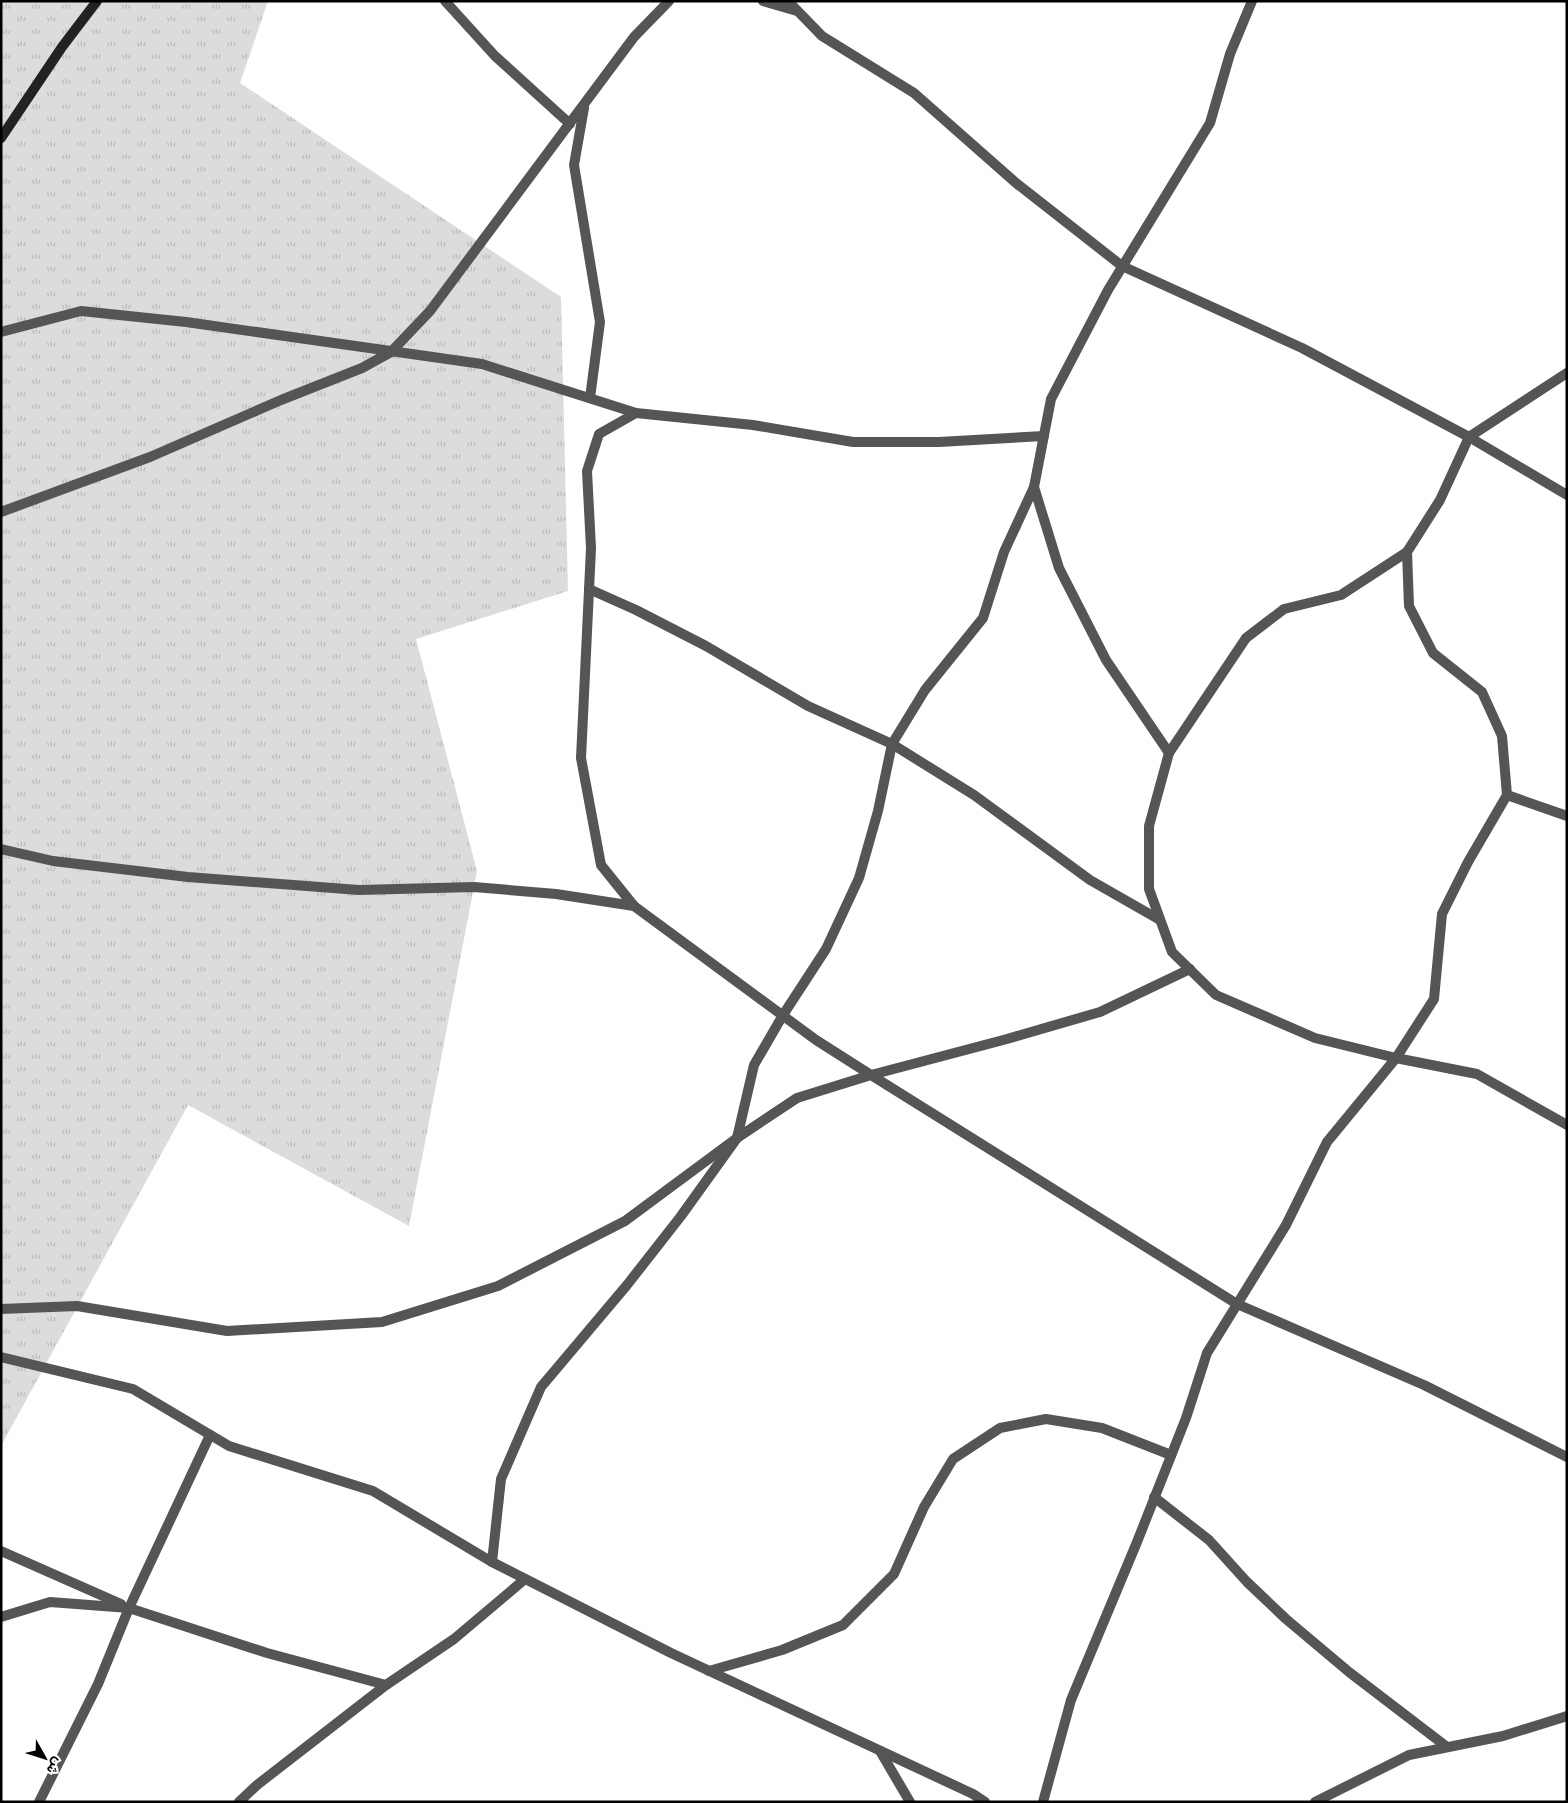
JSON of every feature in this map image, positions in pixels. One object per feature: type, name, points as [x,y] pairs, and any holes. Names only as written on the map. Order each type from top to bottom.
[{"type":"main road","points":[[1,138],[62,47],[97,1]]},
{"type":"street","points":[[445,1],[495,56],[570,124]]},
{"type":"street","points":[[1,512],[150,457],[281,400],[362,368],[391,352],[430,311],[634,37],[669,1]]},
{"type":"street","points":[[763,1],[798,11]]},
{"type":"street","points":[[788,1],[822,36],[914,93],[1016,183],[1122,266],[1302,348],[1469,438],[1567,495]]},
{"type":"street","points":[[492,1562],[501,1479],[541,1387],[669,1232],[737,1138],[754,1065],[782,1015],[826,949],[859,878],[878,811],[892,744],[925,690],[983,618],[1004,552],[1034,488],[1051,399],[1108,290],[1210,123],[1230,54],[1252,1]]},
{"type":"street","points":[[584,106],[574,164],[600,322],[590,398]]},
{"type":"street","points":[[1,332],[81,311],[195,324],[482,364],[636,413],[753,424],[852,442],[940,442],[1044,436]]},
{"type":"street","points":[[1567,373],[1469,438],[1440,500],[1407,552],[1341,595],[1284,609],[1246,638],[1202,701],[1170,753],[1149,826],[1149,889],[1172,952],[1216,995],[1314,1038],[1396,1058],[1477,1074],[1567,1125]]},
{"type":"street","points":[[636,413],[599,434],[587,471],[591,548],[581,758],[601,865],[634,906],[816,1040],[1237,1304],[1424,1385],[1567,1457]]},
{"type":"street","points":[[1034,488],[1059,568],[1106,660],[1170,753]]},
{"type":"street","points":[[1043,1802],[1071,1700],[1186,1418],[1207,1353],[1286,1225],[1327,1142],[1396,1058],[1434,999],[1442,914],[1468,862],[1506,795],[1502,736],[1482,692],[1434,653],[1409,606],[1407,552]]},
{"type":"street","points":[[589,589],[636,610],[706,646],[808,706],[892,744],[974,794],[1090,880],[1160,920]]},
{"type":"street","points":[[1506,795],[1567,816]]},
{"type":"street","points":[[1,849],[53,861],[188,877],[359,890],[474,887],[556,894],[634,906]]},
{"type":"street","points":[[1,1309],[78,1306],[227,1331],[382,1322],[498,1286],[624,1221],[737,1138],[797,1098],[871,1075],[1100,1012],[1190,969]]},
{"type":"street","points":[[1,1357],[133,1389],[229,1446],[373,1491],[492,1562],[709,1671],[973,1794],[985,1802]]},
{"type":"street","points":[[709,1671],[782,1650],[843,1625],[894,1574],[924,1507],[953,1459],[1000,1428],[1046,1419],[1102,1428],[1171,1455]]},
{"type":"street","points":[[39,1802],[98,1684],[129,1608],[210,1435]]},
{"type":"street","points":[[1154,1497],[1209,1540],[1247,1582],[1286,1619],[1349,1672],[1447,1747]]},
{"type":"street","points":[[1,1551],[129,1608],[267,1654],[386,1685]]},
{"type":"street","points":[[239,1802],[257,1785],[386,1685],[454,1639],[526,1579]]},
{"type":"street","points":[[1,1617],[50,1602],[129,1608]]},
{"type":"street","points":[[1314,1802],[1409,1755],[1503,1736],[1567,1716]]},
{"type":"street","points":[[879,1751],[910,1802]]},
{"type":"green space","points":[[1,1],[268,1],[240,83],[561,297],[568,591],[416,639],[477,871],[409,1226],[188,1105],[1,1446]]}]
